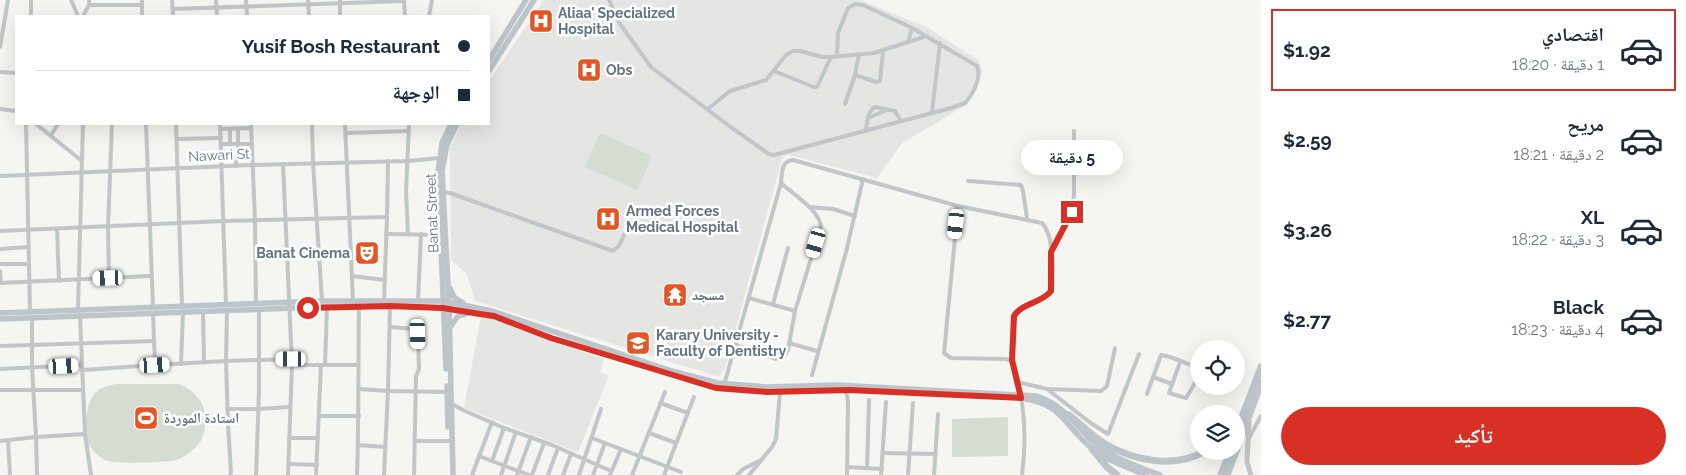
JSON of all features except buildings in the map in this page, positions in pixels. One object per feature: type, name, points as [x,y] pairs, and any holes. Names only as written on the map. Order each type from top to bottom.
[{"type":"highway","points":[[1245,420],[1261,367]]},
{"type":"highway","points":[[1245,417],[1261,383]]},
{"type":"highway","points":[[1069,415],[1105,444],[1139,458],[1160,461],[1190,459]]},
{"type":"highway","points":[[1092,448],[1107,467],[1117,475]]},
{"type":"highway","points":[[1221,475],[1227,460]]},
{"type":"highway","points":[[1227,475],[1233,460]]},
{"type":"main road","points":[[490,58],[526,0]]},
{"type":"main road","points":[[490,69],[534,0]]},
{"type":"main road","name":"Banat Street","points":[[446,305],[448,284],[439,158],[442,143],[450,125]]},
{"type":"main road","name":"Banat Street","points":[[446,305],[440,235],[441,192],[444,159],[456,125]]},
{"type":"main road","points":[[448,284],[454,297],[467,305]]},
{"type":"main road","points":[[289,305],[322,301],[418,301],[446,305],[494,316],[551,338],[613,353]]},
{"type":"main road","points":[[0,319],[79,312],[289,305],[359,306],[388,302],[427,307],[467,305],[492,311],[613,353],[724,387],[780,392],[846,390],[1036,396],[1058,406],[1069,415],[1082,431],[1108,453],[1160,475]]},
{"type":"main road","points":[[446,305],[452,475]]},
{"type":"main road","points":[[427,307],[440,313],[447,328],[447,392],[450,402],[449,441],[452,475]]},
{"type":"main road","points":[[447,328],[458,316],[474,312]]},
{"type":"main road","points":[[0,313],[31,315]]},
{"type":"main road","points":[[724,387],[838,385],[1021,396],[1039,401],[1052,408],[1092,448],[1119,464],[1146,475]]},
{"type":"street","points":[[0,47],[2,26],[8,0]]},
{"type":"street","points":[[31,0],[31,15]]},
{"type":"street","points":[[71,0],[78,15]]},
{"type":"street","points":[[84,15],[89,5],[89,0]]},
{"type":"street","points":[[172,0],[173,15]]},
{"type":"street","points":[[216,0],[217,15]]},
{"type":"street","points":[[246,0],[247,15]]},
{"type":"street","points":[[609,0],[620,24],[650,67],[758,146],[774,154],[866,131],[964,103],[979,75],[977,66],[940,43],[862,5],[854,4],[848,8],[838,32],[837,56]]},
{"type":"street","points":[[340,1],[340,15]]},
{"type":"street","points":[[173,9],[247,7],[308,2],[404,1],[405,15]]},
{"type":"street","points":[[89,5],[142,2],[142,15]]},
{"type":"street","points":[[308,2],[309,15]]},
{"type":"street","points":[[431,2],[431,15]]},
{"type":"street","points":[[908,42],[912,28]]},
{"type":"street","points":[[708,109],[730,91],[766,80],[786,55],[793,51],[822,57],[859,54],[884,51],[927,36]]},
{"type":"street","points":[[932,112],[940,43]]},
{"type":"street","points":[[855,75],[876,82],[880,81],[884,51]]},
{"type":"street","points":[[845,104],[855,75],[859,54]]},
{"type":"street","points":[[774,71],[817,87],[831,57]]},
{"type":"street","points":[[0,72],[15,73]]},
{"type":"street","points":[[866,131],[868,118],[873,108],[896,112],[901,121]]},
{"type":"street","points":[[0,109],[15,111]]},
{"type":"street","points":[[868,118],[888,110]]},
{"type":"street","points":[[26,125],[28,264],[37,475]]},
{"type":"street","points":[[37,125],[82,162]]},
{"type":"street","points":[[50,135],[57,125]]},
{"type":"street","points":[[83,125],[79,312],[85,434],[91,475]]},
{"type":"street","points":[[108,278],[112,125]]},
{"type":"street","points":[[146,125],[150,276],[155,365]]},
{"type":"street","points":[[176,125],[183,309],[181,364]]},
{"type":"street","points":[[220,125],[224,221],[226,361],[232,474],[230,475]]},
{"type":"street","points":[[312,125],[322,301]]},
{"type":"street","points":[[345,125],[352,301]]},
{"type":"street","points":[[408,234],[406,198],[409,125]]},
{"type":"street","points":[[220,129],[251,126],[258,306],[256,475]]},
{"type":"street","points":[[230,144],[234,128]]},
{"type":"street","points":[[234,128],[238,144],[236,166]]},
{"type":"street","points":[[346,133],[409,131]]},
{"type":"street","points":[[1051,252],[1072,212],[1074,194],[1074,131]]},
{"type":"street","points":[[177,139],[221,138]]},
{"type":"street","points":[[221,144],[252,144]]},
{"type":"street","name":"Nawari St","points":[[0,176],[221,166],[408,161],[439,158]]},
{"type":"street","points":[[724,387],[750,298],[786,161],[793,160],[958,206],[1039,221],[1046,226],[1049,236],[1051,291],[1044,298],[1021,309],[1016,314],[1014,320],[1012,360],[1021,396],[1025,454],[1022,475]]},
{"type":"street","points":[[384,475],[390,327],[384,280],[388,161]]},
{"type":"street","points":[[282,164],[292,364],[288,475]]},
{"type":"street","points":[[812,375],[864,179]]},
{"type":"street","points":[[968,181],[1021,185],[1027,218]]},
{"type":"street","points":[[736,345],[780,359],[787,353],[795,311],[820,226],[820,219],[815,212],[781,183]]},
{"type":"street","points":[[441,192],[450,193],[613,251],[619,246],[624,235]]},
{"type":"street","points":[[958,206],[944,353],[951,358],[1012,360]]},
{"type":"street","points":[[809,207],[833,209],[855,216]]},
{"type":"street","points":[[0,231],[224,221],[386,217]]},
{"type":"street","points":[[57,229],[59,281]]},
{"type":"street","points":[[386,234],[440,235]]},
{"type":"street","points":[[418,301],[421,234]]},
{"type":"street","points":[[0,249],[28,247]]},
{"type":"street","points":[[773,304],[788,248]]},
{"type":"street","points":[[0,264],[28,264]]},
{"type":"street","points":[[0,270],[0,283],[150,276]]},
{"type":"street","points":[[352,276],[384,280]]},
{"type":"street","points":[[750,298],[795,311]]},
{"type":"street","points":[[357,475],[359,306]]},
{"type":"street","points":[[316,475],[327,307]]},
{"type":"street","points":[[201,309],[204,362]]},
{"type":"street","points":[[390,327],[414,329],[417,331],[419,369],[416,376],[414,475]]},
{"type":"street","points":[[0,346],[154,341]]},
{"type":"street","points":[[789,343],[818,352]]},
{"type":"street","points":[[1018,382],[1047,389],[1101,391],[1107,386],[1115,348]]},
{"type":"street","points":[[1047,389],[1108,434],[1140,354]]},
{"type":"street","points":[[1147,394],[1161,355],[1174,357],[1190,367]]},
{"type":"street","points":[[0,369],[291,359]]},
{"type":"street","points":[[1180,362],[1169,393],[1186,398],[1190,393]]},
{"type":"street","points":[[292,364],[358,365]]},
{"type":"street","points":[[1153,377],[1172,384]]},
{"type":"street","points":[[0,390],[83,390]]},
{"type":"street","points":[[359,390],[447,392]]},
{"type":"street","points":[[846,390],[848,402],[847,475]]},
{"type":"street","points":[[632,475],[665,392]]},
{"type":"street","points":[[749,475],[772,447],[776,439],[780,392]]},
{"type":"street","points":[[664,475],[694,397]]},
{"type":"street","points":[[867,468],[869,400]]},
{"type":"street","points":[[450,402],[465,411],[558,448],[611,473],[621,449]]},
{"type":"street","points":[[881,475],[886,402]]},
{"type":"street","points":[[660,403],[688,413]]},
{"type":"street","points":[[908,475],[913,403]]},
{"type":"street","points":[[228,409],[289,407]]},
{"type":"street","points":[[579,475],[602,409]]},
{"type":"street","points":[[1247,413],[1247,462],[1251,475]]},
{"type":"street","points":[[934,475],[938,414]]},
{"type":"street","points":[[319,416],[359,416]]},
{"type":"street","points":[[1247,442],[1261,416]]},
{"type":"street","points":[[472,475],[492,422]]},
{"type":"street","points":[[492,461],[504,428]]},
{"type":"street","points":[[500,475],[516,432]]},
{"type":"street","points":[[649,433],[676,443]]},
{"type":"street","points":[[0,441],[85,434]]},
{"type":"street","points":[[289,438],[318,438]]},
{"type":"street","points":[[518,473],[531,438]]},
{"type":"street","points":[[592,438],[681,472]]},
{"type":"street","points":[[8,440],[10,475]]},
{"type":"street","points":[[415,441],[449,441]]},
{"type":"street","points":[[479,456],[518,473],[531,475],[544,443]]},
{"type":"street","points":[[593,475],[605,444]]},
{"type":"street","points":[[358,446],[385,447]]},
{"type":"street","points":[[548,475],[558,448]]},
{"type":"street","points":[[883,453],[936,454]]},
{"type":"street","points":[[563,475],[572,454]]},
{"type":"street","points":[[737,475],[743,469],[761,460]]},
{"type":"street","points":[[289,464],[317,465]]},
{"type":"street","points":[[847,467],[882,469]]},
{"type":"shaded area","name":"Armed Forces Medical Hospital","points":[[544,0],[861,0],[928,28],[978,60],[983,71],[968,104],[902,143],[877,178],[789,155],[783,157],[725,368],[719,377],[475,301],[467,274],[451,260],[450,149],[461,125],[490,125],[490,80]]},
{"type":"shaded area","points":[[600,133],[652,156],[637,190],[585,167]]},
{"type":"shaded area","points":[[481,316],[604,359],[600,372],[609,375],[578,452],[464,408]]},
{"type":"shaded area","name":"استادة الموردة","points":[[116,384],[179,384],[186,387],[197,397],[204,409],[205,424],[201,441],[188,454],[174,460],[122,463],[108,461],[98,456],[92,450],[87,440],[88,406],[98,390]]},
{"type":"shaded area","points":[[1008,417],[1008,456],[952,457],[952,419]]},
{"type":"place","name":"Aliaa' Specialized Hospital","points":[[541,21]]},
{"type":"place","name":"Obs","points":[[589,70]]},
{"type":"place","name":"Armed Forces Medical Hospital","points":[[608,219]]},
{"type":"place","name":"Banat Cinema","points":[[367,253]]},
{"type":"place","name":"مسجد","points":[[675,295]]},
{"type":"place","name":"Karary University - Faculty of Dentistry","points":[[638,343]]},
{"type":"place","name":"استادة الموردة","points":[[146,418]]},
{"type":"route","points":[[308,308],[346,306],[443,308],[494,316],[551,338],[716,388],[767,392],[849,390],[1021,398],[1012,360],[1014,316],[1018,311],[1044,298],[1051,291],[1051,252],[1072,212]]}]
